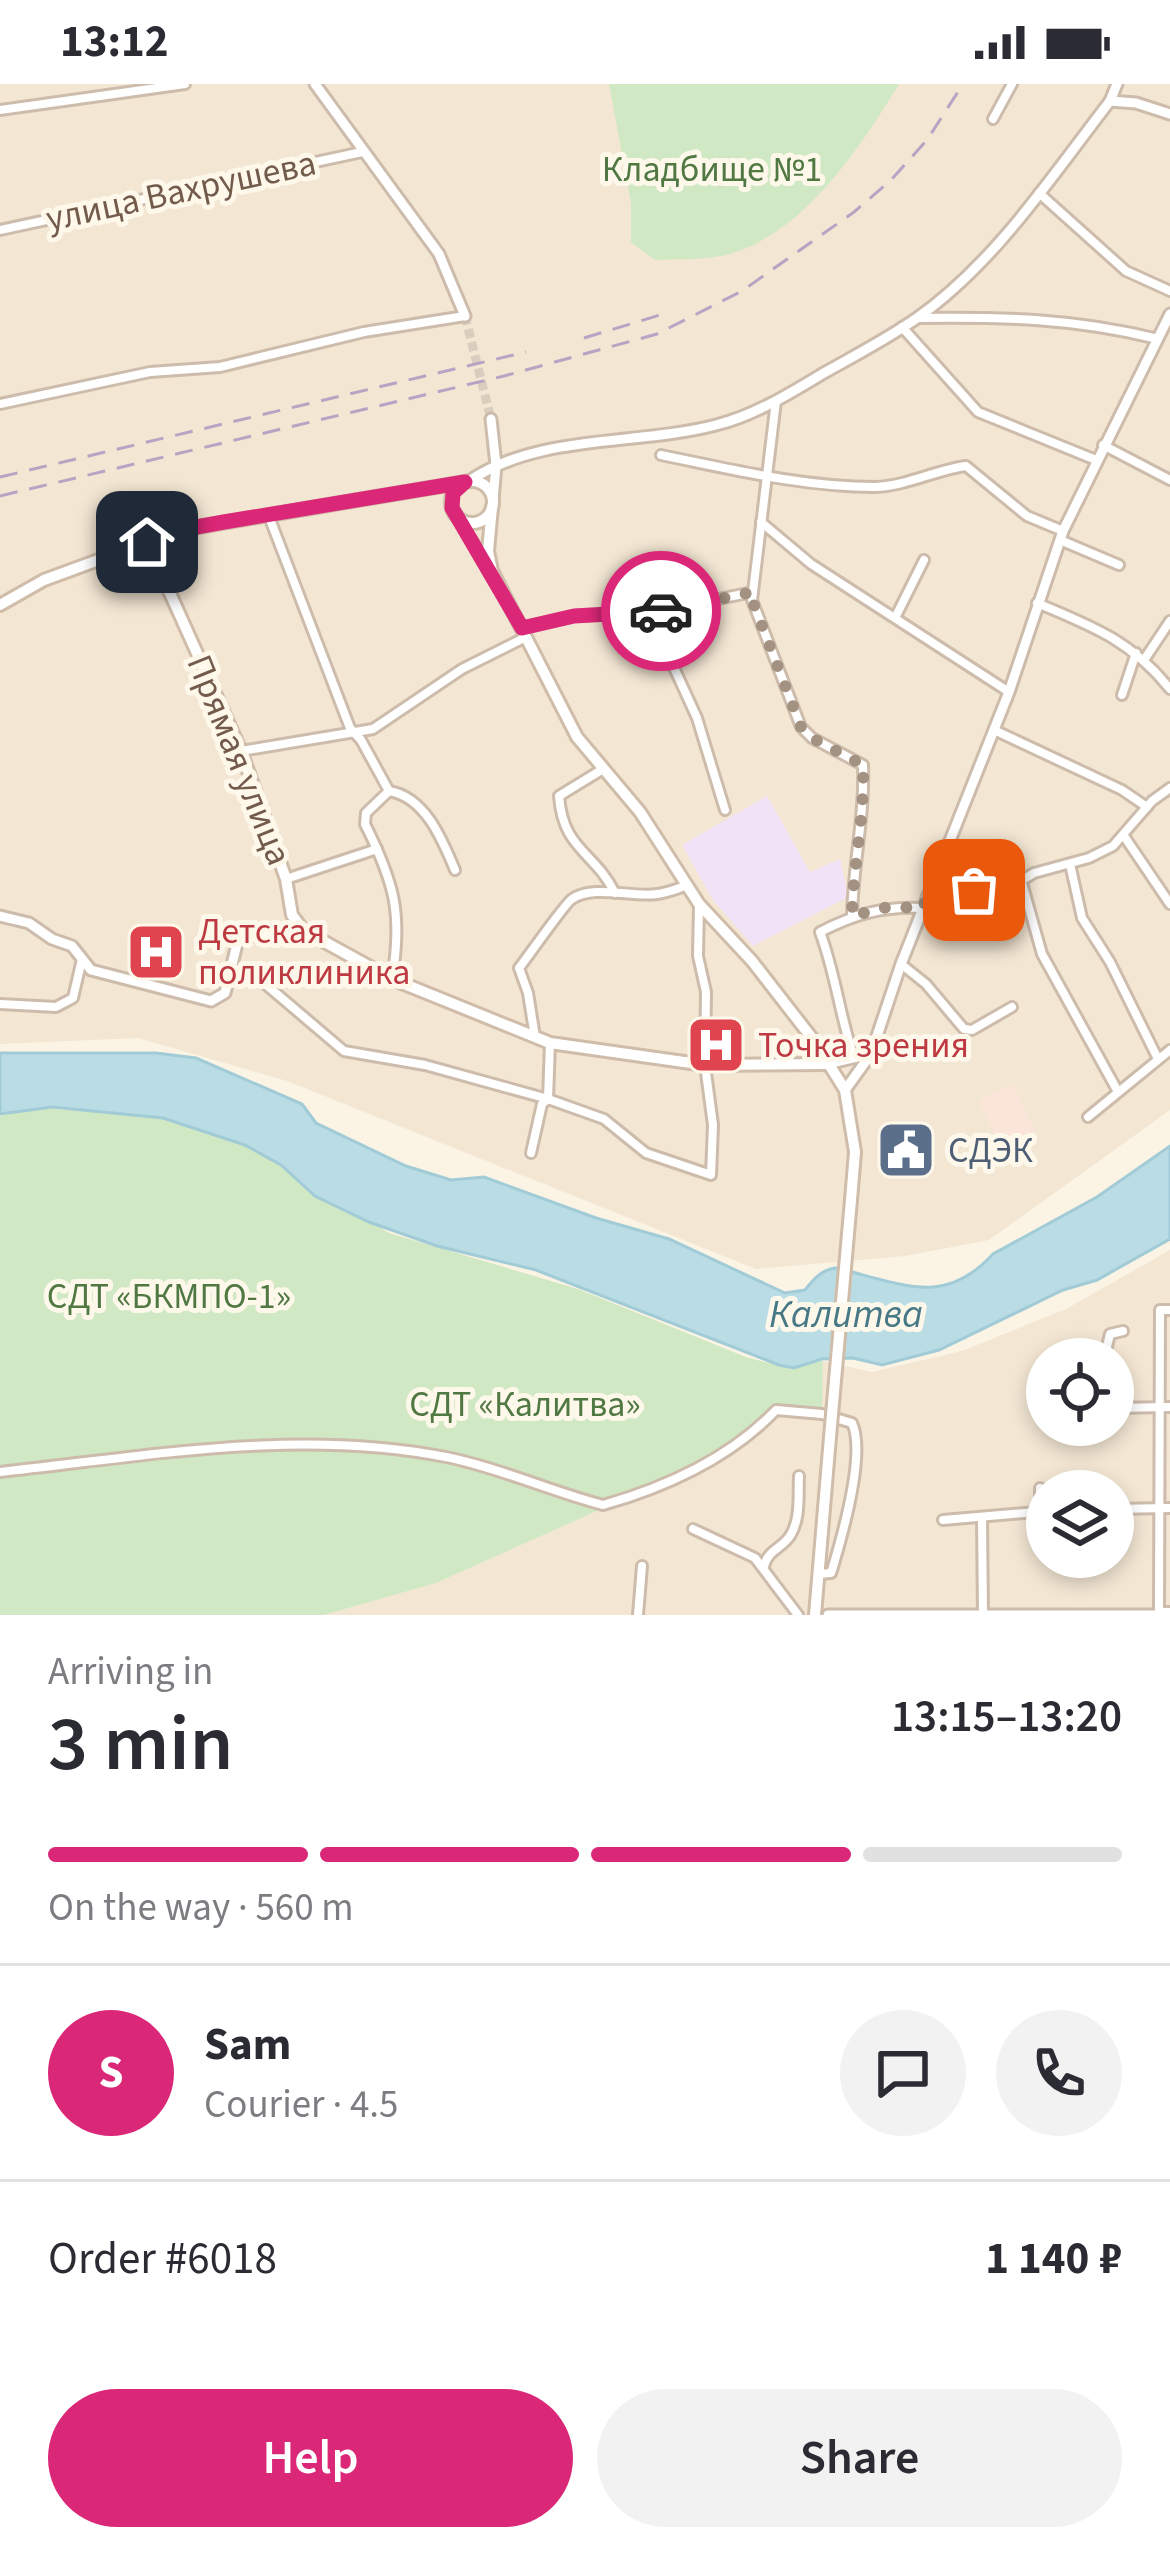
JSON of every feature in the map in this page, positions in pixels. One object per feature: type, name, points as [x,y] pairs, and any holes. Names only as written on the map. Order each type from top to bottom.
[{"type":"main road","points":[[453,511],[453,493],[467,482]]},
{"type":"main road","points":[[0,605],[44,580],[180,530],[415,489],[467,482],[485,485],[493,504],[488,551],[492,571],[560,709],[640,812],[685,886],[752,961],[845,1090],[855,1152],[814,1615]]},
{"type":"main road","points":[[415,489],[437,493],[473,523],[485,518],[493,504]]},
{"type":"main road","name":"Прямая улица","points":[[147,542],[241,751],[286,879],[292,914],[303,930]]},
{"type":"main road","points":[[303,930],[392,979],[550,1043],[705,1065],[829,1064]]},
{"type":"street","points":[[0,110],[184,84]]},
{"type":"street","points":[[0,404],[149,372],[220,367],[364,332],[465,316],[439,254],[315,84]]},
{"type":"street","points":[[993,119],[1012,84]]},
{"type":"street","points":[[467,482],[496,465],[563,448],[717,425],[776,401],[918,318],[971,271],[1039,194],[1110,101],[1117,84]]},
{"type":"street","points":[[1110,101],[1170,114]]},
{"type":"street","name":"улица Вахрушева","points":[[0,230],[362,152]]},
{"type":"street","points":[[1039,194],[1126,271],[1170,291]]},
{"type":"street","points":[[918,318],[1023,317],[1095,323],[1158,338]]},
{"type":"street","points":[[845,1090],[874,1048],[901,964],[1009,692],[1061,535],[1170,317]]},
{"type":"street","points":[[902,327],[978,412],[1096,460]]},
{"type":"street","points":[[776,401],[752,600],[801,727],[812,738],[863,765],[865,796],[853,866],[852,916]]},
{"type":"street","points":[[491,419],[496,465],[493,504]]},
{"type":"street","points":[[1103,446],[1170,480]]},
{"type":"street","points":[[661,455],[765,475],[872,487],[915,482],[966,466],[1027,516],[1119,565]]},
{"type":"street","points":[[453,511],[492,571]]},
{"type":"street","points":[[268,514],[354,733],[389,791],[413,800],[442,840],[455,870]]},
{"type":"street","points":[[761,522],[811,564],[1009,692]]},
{"type":"street","points":[[896,616],[924,560]]},
{"type":"street","points":[[241,751],[374,729],[524,633],[574,616],[649,613],[753,592]]},
{"type":"street","points":[[1037,603],[1111,634],[1140,656],[1170,689]]},
{"type":"street","points":[[649,613],[697,718],[725,810]]},
{"type":"street","points":[[1122,695],[1140,656],[1170,621]]},
{"type":"street","points":[[994,730],[1148,807]]},
{"type":"street","points":[[603,769],[559,796],[559,804],[570,840],[604,870],[615,892]]},
{"type":"street","points":[[927,896],[1022,883],[1034,873],[1113,846],[1170,788]]},
{"type":"street","points":[[389,791],[366,813],[364,824],[394,886],[399,937],[392,979]]},
{"type":"street","points":[[1124,836],[1170,904]]},
{"type":"street","points":[[286,879],[377,849]]},
{"type":"street","points":[[1070,864],[1082,918],[1110,962],[1158,1059]]},
{"type":"street","points":[[1022,883],[1042,954],[1117,1090]]},
{"type":"street","points":[[535,1038],[519,968],[567,902],[577,896],[615,892],[662,894],[685,886]]},
{"type":"street","points":[[231,973],[264,982],[344,1051],[424,1065],[548,1099],[604,1119],[646,1153],[711,1175],[713,1125],[705,1065],[706,992],[698,956],[699,904]]},
{"type":"street","points":[[854,1058],[839,986],[820,932],[852,916],[888,907],[923,908]]},
{"type":"street","points":[[0,916],[29,923],[72,946],[92,970],[212,1001],[225,993],[238,936],[282,936],[303,930]]},
{"type":"street","points":[[0,1004],[56,1007],[73,998],[82,957]]},
{"type":"street","points":[[901,964],[926,984],[964,1029],[972,1030],[1012,1007]]},
{"type":"street","points":[[531,1153],[542,1104],[548,1099],[550,1043]]},
{"type":"street","points":[[829,1064],[874,1048]]},
{"type":"street","points":[[1088,1117],[1170,1050]]},
{"type":"street","points":[[828,1615],[1163,1613],[1165,1310]]},
{"type":"street","points":[[1109,1338],[1123,1331]]},
{"type":"street","points":[[1134,1408],[1166,1407]]},
{"type":"street","points":[[0,1472],[316,1442],[446,1457],[603,1505],[694,1470],[745,1441],[776,1410],[843,1418],[852,1423],[856,1434],[857,1464],[831,1574],[818,1574]]},
{"type":"street","points":[[764,1568],[768,1553],[792,1533],[798,1514],[799,1476]]},
{"type":"street","points":[[1134,1509],[1165,1508]]},
{"type":"street","points":[[943,1520],[1026,1513]]},
{"type":"street","points":[[982,1517],[983,1614]]},
{"type":"street","points":[[693,1529],[737,1547],[764,1568],[798,1615]]},
{"type":"street","points":[[638,1615],[642,1566]]},
{"type":"shaded area","points":[[0,84],[1170,84],[1170,1110],[989,1240],[905,1256],[756,1269],[287,1081],[138,1038],[0,1044]]},
{"type":"shaded area","points":[[767,796],[810,872],[840,859],[848,897],[753,946],[713,900],[682,845]]},
{"type":"shaded area","points":[[1013,1085],[1037,1137],[1002,1152],[979,1100]]},
{"type":"shaded area","points":[[1170,1250],[1170,1615],[324,1615],[436,1583],[653,1486],[776,1410],[821,1413],[823,1361],[872,1372],[962,1351],[1066,1309]]},
{"type":"green space","name":"Кладбище №1","points":[[609,84],[899,84],[846,163],[777,231],[721,256],[655,260],[631,242],[631,203]]},
{"type":"green space","points":[[37,1108],[147,1115],[198,1128],[259,1150],[389,1233],[578,1289],[746,1357],[783,1367],[823,1361],[822,1414],[776,1410],[748,1439],[653,1486],[436,1583],[324,1615],[0,1615],[0,1116]]},
{"type":"water","name":"Калитва","points":[[0,1053],[156,1053],[196,1058],[302,1104],[316,1123],[406,1166],[451,1180],[484,1177],[669,1239],[785,1293],[805,1290],[821,1273],[835,1268],[916,1287],[947,1285],[1097,1197],[1170,1146],[1170,1239],[1097,1280],[1063,1290],[939,1350],[882,1365],[853,1358],[822,1359],[794,1368],[536,1270],[437,1246],[369,1222],[315,1196],[281,1165],[245,1145],[163,1118],[52,1107],[0,1114]]},
{"type":"tunnel","points":[[465,316],[491,419]]},
{"type":"railway","points":[[0,496],[504,376],[657,334],[742,291],[854,212],[927,140],[963,84]]},
{"type":"railway","points":[[584,338],[670,312]]},
{"type":"railway","points":[[0,477],[526,352]]},
{"type":"way so far","points":[[661,611],[753,592],[752,600],[801,727],[812,738],[863,765],[865,796],[853,866],[852,916],[888,907],[923,908],[927,896],[974,890]]},
{"type":"place","name":"Детская поликлиника","points":[[156,952]]},
{"type":"place","name":"Точка зрения","points":[[716,1045]]},
{"type":"place","name":"СДЭК","points":[[906,1150]]},
{"type":"route","points":[[147,542],[180,530],[465,482],[453,493],[452,508],[522,628],[574,616],[661,611]]},
{"type":"park label","name":"СДТ «БКМПО-1»","points":[[169,1296]]},
{"type":"park label","name":"СДТ «Калитва»","points":[[525,1404]]}]
